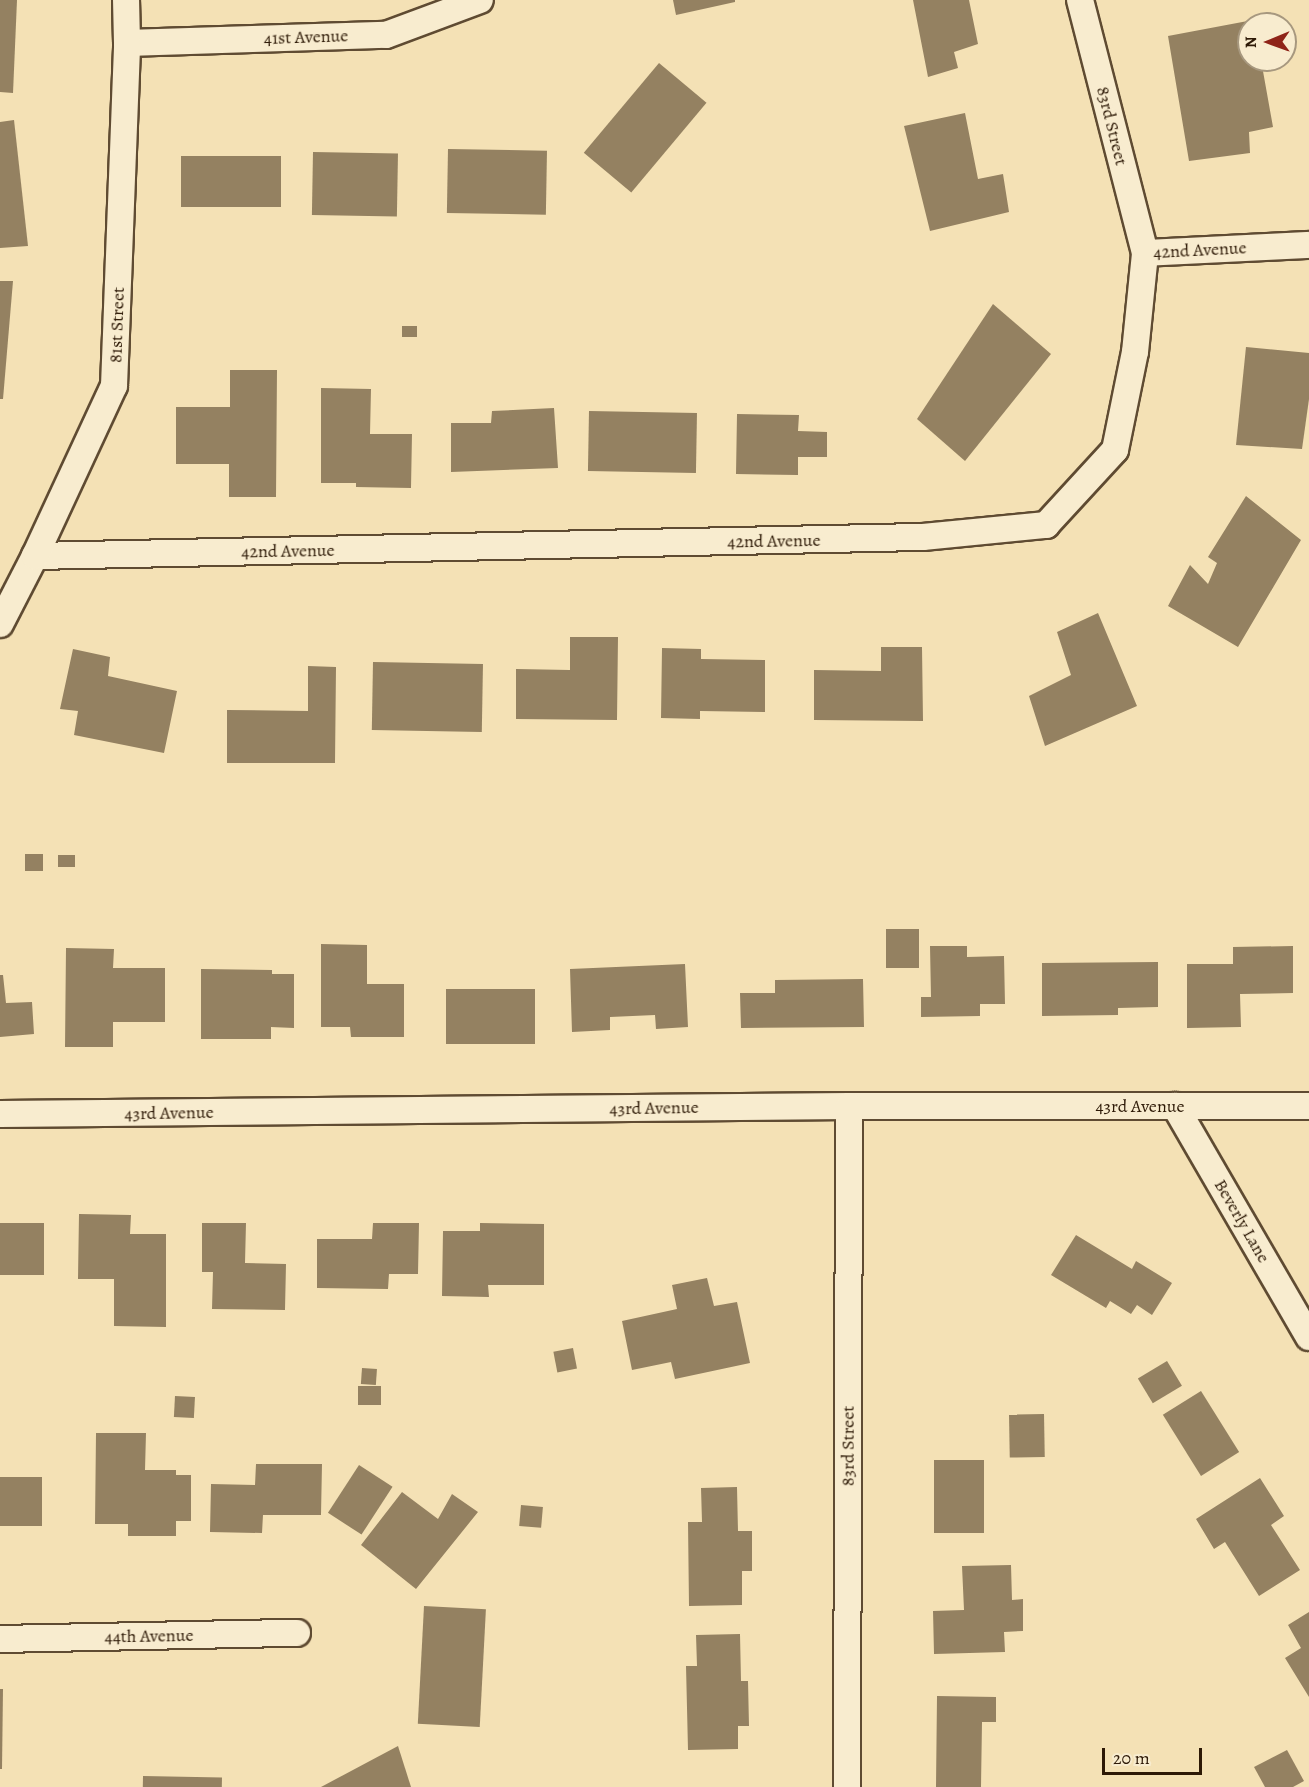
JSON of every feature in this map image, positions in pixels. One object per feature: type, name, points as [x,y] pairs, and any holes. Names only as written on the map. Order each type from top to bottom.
[{"type":"street","name":"81st Street","points":[[0,624],[35,556],[114,386],[127,43],[126,0]]},
{"type":"street","name":"41st Avenue","points":[[127,43],[386,35],[480,0]]},
{"type":"street","name":"83rd Street","points":[[1080,0],[1145,253]]},
{"type":"street","name":"42nd Avenue","points":[[35,556],[923,537],[1047,525],[1115,450],[1135,352],[1145,253],[1309,245]]},
{"type":"street","name":"83rd Street","points":[[847,1787],[849,1106]]},
{"type":"street","name":"43rd Avenue","points":[[0,1114],[849,1106],[1309,1106]]},
{"type":"street","name":"Beverly Lane","points":[[1175,1106],[1309,1337]]},
{"type":"street","name":"44th Avenue","points":[[0,1639],[297,1633]]},
{"type":"building","points":[[0,0],[17,0],[13,93],[0,92]]},
{"type":"building","points":[[673,0],[735,0],[735,2],[676,15]]},
{"type":"building","points":[[913,0],[969,0],[978,44],[954,52],[958,68],[928,77]]},
{"type":"building","points":[[1237,23],[1237,72],[1263,72],[1273,127],[1249,132],[1250,153],[1189,161],[1168,36]]},
{"type":"building","points":[[659,63],[706,103],[631,192],[584,153]]},
{"type":"building","points":[[965,113],[978,179],[1003,174],[1009,212],[930,231],[904,126]]},
{"type":"building","points":[[14,120],[28,246],[0,248],[0,122]]},
{"type":"building","points":[[448,149],[547,151],[546,215],[447,213]]},
{"type":"building","points":[[313,152],[398,153],[397,216],[312,215]]},
{"type":"building","points":[[181,156],[281,156],[281,207],[181,207]]},
{"type":"building","points":[[0,281],[13,281],[3,399],[0,399]]},
{"type":"building","points":[[993,304],[1051,354],[965,461],[917,419]]},
{"type":"building","points":[[402,326],[417,326],[417,337],[402,337]]},
{"type":"building","points":[[1246,347],[1309,353],[1309,399],[1302,449],[1236,445]]},
{"type":"building","points":[[230,370],[277,370],[276,497],[229,497],[229,464],[176,464],[176,407],[230,407]]},
{"type":"building","points":[[321,388],[371,389],[370,434],[412,434],[411,488],[356,487],[356,483],[321,483]]},
{"type":"building","points":[[554,408],[558,468],[451,472],[451,423],[491,423],[492,411]]},
{"type":"building","points":[[589,411],[697,413],[696,473],[588,471]]},
{"type":"building","points":[[737,414],[799,415],[798,431],[827,432],[827,457],[798,457],[798,475],[736,474]]},
{"type":"building","points":[[1246,496],[1301,540],[1238,647],[1168,606],[1190,565],[1208,584],[1217,563],[1208,557]]},
{"type":"building","points":[[1098,613],[1137,706],[1045,746],[1029,696],[1071,675],[1057,632]]},
{"type":"building","points":[[570,637],[618,637],[617,720],[516,719],[516,669],[570,670]]},
{"type":"building","points":[[881,647],[922,647],[923,721],[814,720],[814,670],[881,671]]},
{"type":"building","points":[[662,648],[701,649],[701,659],[765,660],[765,712],[700,711],[700,719],[661,718]]},
{"type":"building","points":[[73,649],[110,657],[108,676],[177,691],[164,753],[74,735],[78,711],[60,709]]},
{"type":"building","points":[[373,662],[483,664],[482,732],[372,730]]},
{"type":"building","points":[[308,666],[336,667],[335,763],[227,763],[227,710],[308,711]]},
{"type":"building","points":[[25,854],[43,854],[43,871],[25,871]]},
{"type":"building","points":[[58,855],[75,855],[75,867],[58,867]]},
{"type":"building","points":[[886,929],[919,929],[919,968],[886,968]]},
{"type":"building","points":[[321,944],[367,945],[367,984],[404,984],[404,1037],[351,1037],[350,1027],[321,1027]]},
{"type":"building","points":[[930,946],[967,946],[967,957],[1004,956],[1005,1004],[980,1004],[980,1016],[921,1017],[921,997],[931,997]]},
{"type":"building","points":[[1293,946],[1293,993],[1240,994],[1241,1027],[1187,1028],[1187,964],[1233,964],[1233,947]]},
{"type":"building","points":[[66,948],[114,949],[113,968],[165,968],[165,1022],[113,1022],[113,1047],[65,1047]]},
{"type":"building","points":[[1158,962],[1158,1007],[1118,1008],[1118,1015],[1042,1016],[1042,963]]},
{"type":"building","points":[[685,964],[688,1027],[656,1029],[655,1015],[610,1017],[610,1030],[572,1032],[570,969]]},
{"type":"building","points":[[201,969],[272,970],[272,974],[294,974],[294,1028],[271,1027],[271,1039],[201,1039]]},
{"type":"building","points":[[0,975],[3,975],[6,1003],[32,1002],[34,1034],[0,1037]]},
{"type":"building","points":[[863,979],[864,1027],[741,1028],[740,993],[775,993],[775,980]]},
{"type":"building","points":[[446,989],[535,989],[535,1044],[446,1044]]},
{"type":"building","points":[[79,1214],[131,1215],[130,1234],[166,1234],[166,1327],[114,1326],[114,1279],[78,1279]]},
{"type":"building","points":[[0,1223],[44,1223],[44,1275],[0,1275]]},
{"type":"building","points":[[202,1223],[246,1223],[245,1263],[286,1264],[285,1310],[212,1309],[213,1272],[202,1272]]},
{"type":"building","points":[[373,1223],[419,1223],[418,1274],[389,1274],[388,1289],[317,1288],[317,1239],[372,1239]]},
{"type":"building","points":[[480,1223],[544,1224],[544,1285],[488,1285],[489,1297],[442,1296],[443,1231],[480,1231]]},
{"type":"building","points":[[1076,1235],[1132,1269],[1136,1261],[1172,1283],[1152,1315],[1137,1305],[1131,1314],[1110,1301],[1106,1308],[1051,1275]]},
{"type":"building","points":[[707,1278],[714,1306],[737,1302],[750,1363],[675,1379],[671,1362],[632,1370],[622,1321],[677,1309],[672,1285]]},
{"type":"building","points":[[573,1348],[577,1369],[557,1372],[553,1352]]},
{"type":"building","points":[[1167,1361],[1182,1386],[1153,1403],[1138,1379]]},
{"type":"building","points":[[362,1368],[377,1369],[376,1385],[361,1384]]},
{"type":"building","points":[[358,1386],[381,1386],[381,1405],[358,1405]]},
{"type":"building","points":[[1201,1391],[1239,1452],[1201,1476],[1163,1415]]},
{"type":"building","points":[[175,1396],[195,1397],[194,1418],[174,1417]]},
{"type":"building","points":[[1044,1414],[1045,1457],[1010,1458],[1009,1415]]},
{"type":"building","points":[[96,1433],[146,1433],[145,1470],[176,1470],[176,1475],[191,1475],[191,1521],[176,1521],[176,1536],[128,1536],[128,1524],[95,1524]]},
{"type":"building","points":[[934,1460],[984,1460],[984,1533],[934,1533]]},
{"type":"building","points":[[256,1464],[322,1464],[321,1515],[263,1515],[262,1533],[210,1532],[211,1484],[255,1485]]},
{"type":"building","points":[[359,1465],[393,1487],[362,1535],[328,1513]]},
{"type":"building","points":[[0,1477],[42,1477],[42,1526],[0,1526]]},
{"type":"building","points":[[1260,1478],[1284,1516],[1271,1525],[1300,1570],[1259,1596],[1225,1542],[1214,1549],[1196,1519]]},
{"type":"building","points":[[737,1487],[738,1531],[752,1531],[752,1571],[742,1571],[742,1605],[689,1606],[688,1522],[702,1522],[701,1488]]},
{"type":"building","points":[[402,1492],[438,1519],[452,1494],[478,1512],[416,1589],[361,1545]]},
{"type":"building","points":[[521,1505],[543,1507],[541,1528],[519,1526]]},
{"type":"building","points":[[1011,1565],[1012,1600],[1023,1599],[1023,1631],[1004,1632],[1005,1652],[934,1654],[933,1611],[964,1610],[962,1566]]},
{"type":"building","points":[[424,1606],[486,1609],[480,1727],[418,1724]]},
{"type":"building","points":[[1309,1612],[1309,1697],[1285,1658],[1301,1648],[1288,1625]]},
{"type":"building","points":[[740,1634],[741,1681],[748,1681],[749,1726],[738,1726],[738,1749],[688,1750],[686,1666],[697,1666],[696,1635]]},
{"type":"building","points":[[0,1689],[3,1689],[2,1769],[0,1769]]},
{"type":"building","points":[[937,1696],[996,1697],[996,1722],[982,1722],[981,1787],[936,1787]]},
{"type":"building","points":[[398,1746],[411,1787],[321,1787]]},
{"type":"building","points":[[1287,1750],[1304,1781],[1293,1787],[1265,1787],[1254,1767]]},
{"type":"building","points":[[143,1776],[222,1777],[222,1787],[143,1787]]}]
